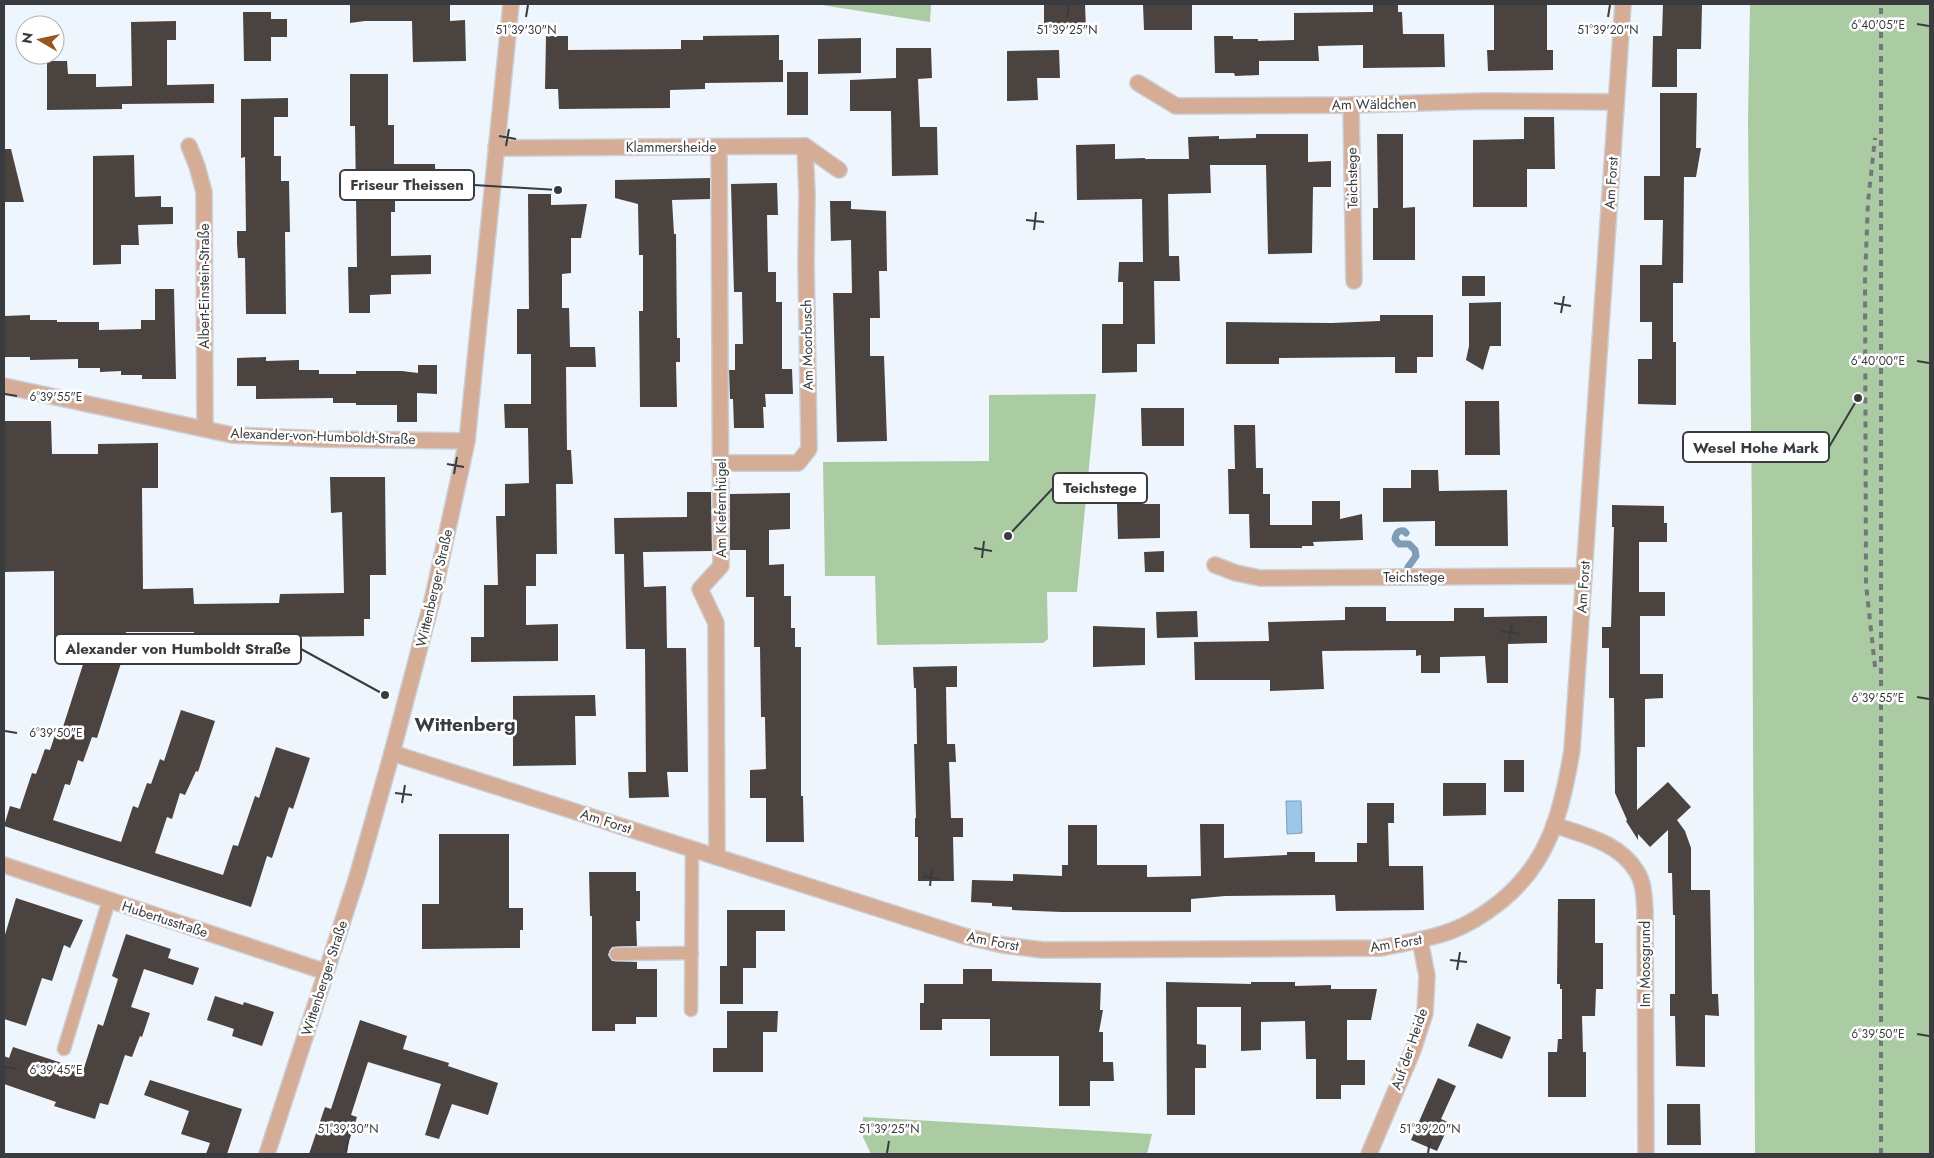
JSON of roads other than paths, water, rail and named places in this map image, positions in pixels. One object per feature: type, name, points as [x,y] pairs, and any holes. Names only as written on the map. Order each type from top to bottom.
[{"type":"street","name":"Wittenberger Straße","points":[[267,1154],[357,877],[392,753],[433,597],[467,440],[511,4]]},
{"type":"street","name":"Am Forst","points":[[392,753],[964,936],[1003,945],[1043,950],[1381,948],[1452,931],[1482,916],[1518,888],[1540,858],[1554,824],[1565,788],[1572,750],[1623,4]]},
{"type":"street","name":"Am Wäldchen","points":[[1138,83],[1176,106],[1616,102]]},
{"type":"street","name":"Teichstege","points":[[1351,105],[1354,282]]},
{"type":"street","name":"Albert-Einstein-Straße","points":[[188,146],[198,166],[204,192],[205,428]]},
{"type":"street","name":"Klammersheide","points":[[496,148],[805,146]]},
{"type":"street","points":[[805,146],[839,170]]},
{"type":"street","name":"Am Moorbusch","points":[[720,463],[798,463],[809,449],[805,146]]},
{"type":"street","name":"Am Kiefernhügel","points":[[717,857],[716,623],[700,589],[721,566],[718,147]]},
{"type":"street","name":"Alexander-von-Humboldt-Straße","points":[[4,386],[232,435],[467,440]]},
{"type":"street","name":"Teichstege","points":[[1216,565],[1236,574],[1260,578],[1584,576]]},
{"type":"street","name":"Im Moosgrund","points":[[1554,824],[1595,838],[1617,850],[1638,873],[1643,890],[1645,910],[1646,1154]]},
{"type":"street","name":"Hubertusstraße","points":[[4,865],[326,972]]},
{"type":"street","name":"Auf der Heide","points":[[1370,1154],[1425,1013],[1427,976],[1420,940]]},
{"type":"lane","points":[[691,1010],[692,849]]},
{"type":"lane","points":[[64,1048],[109,900]]},
{"type":"lane","points":[[616,954],[692,953]]},
{"type":"water","points":[[1286,801],[1301,801],[1302,833],[1287,834]]},
{"type":"waterway","points":[[1406,533],[1404,531],[1399,532],[1395,539],[1399,544],[1409,544],[1415,550],[1416,556],[1408,567]]},
{"type":"railway","points":[[1881,4],[1881,1154]]},
{"type":"railway","points":[[1875,138],[1868,202],[1865,279],[1866,584],[1875,667]]},
{"type":"place","name":"Friseur Theissen","points":[[558,190]]},
{"type":"place","name":"Wesel Hohe Mark","points":[[1858,398]]},
{"type":"place","name":"Teichstege","points":[[1008,536]]},
{"type":"place","name":"Alexander von Humboldt Straße","points":[[385,695]]},
{"type":"district","name":"Wittenberg","points":[[465,724]]}]
